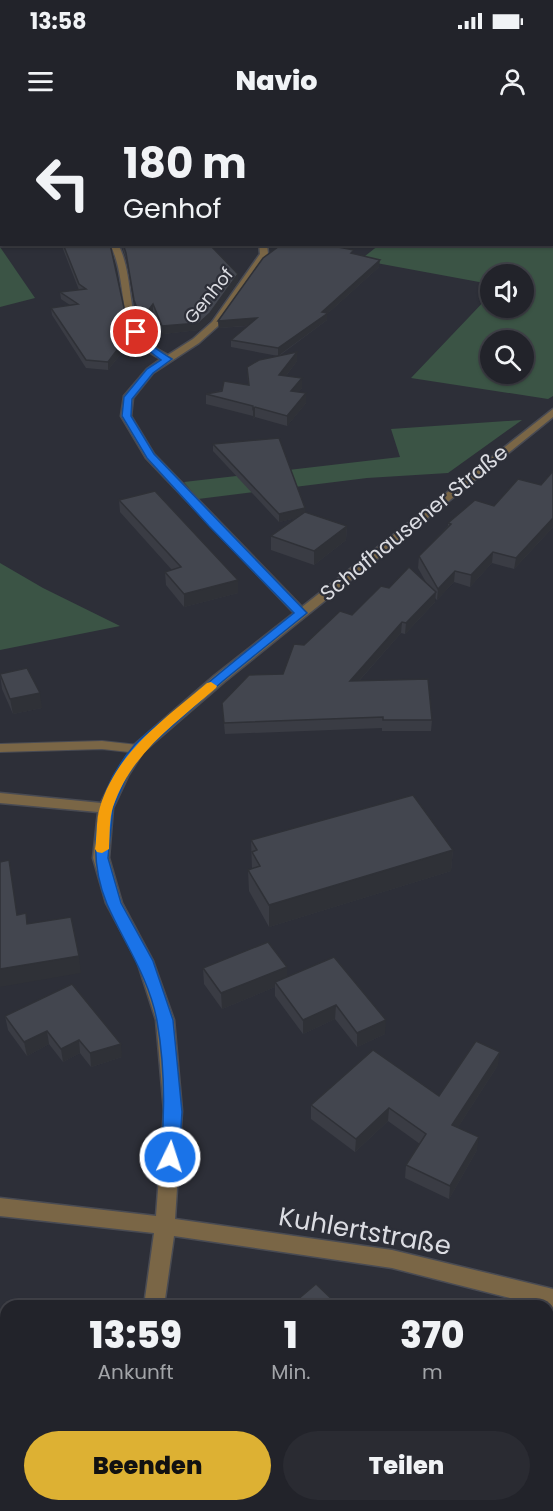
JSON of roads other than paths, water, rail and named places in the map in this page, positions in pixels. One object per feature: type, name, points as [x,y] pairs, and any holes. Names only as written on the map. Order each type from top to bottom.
[{"type":"street","points":[[115,246],[123,264],[130,322],[143,343],[159,356],[168,359]]},
{"type":"street","name":"Genhof","points":[[263,246],[264,254],[215,324],[196,341],[150,371],[128,399],[126,416],[150,456],[301,613]]},
{"type":"street","name":"Schafhausener Straße","points":[[154,1300],[165,1226],[173,1112],[165,1020],[145,961],[114,903],[101,858],[106,808],[121,776],[138,749],[219,679],[553,412]]},
{"type":"street","points":[[0,798],[106,808]]},
{"type":"street","name":"Kuhlertstraße","points":[[0,1207],[165,1226],[392,1259],[553,1299]]},
{"type":"lane","points":[[0,748],[102,745],[138,749]]}]
